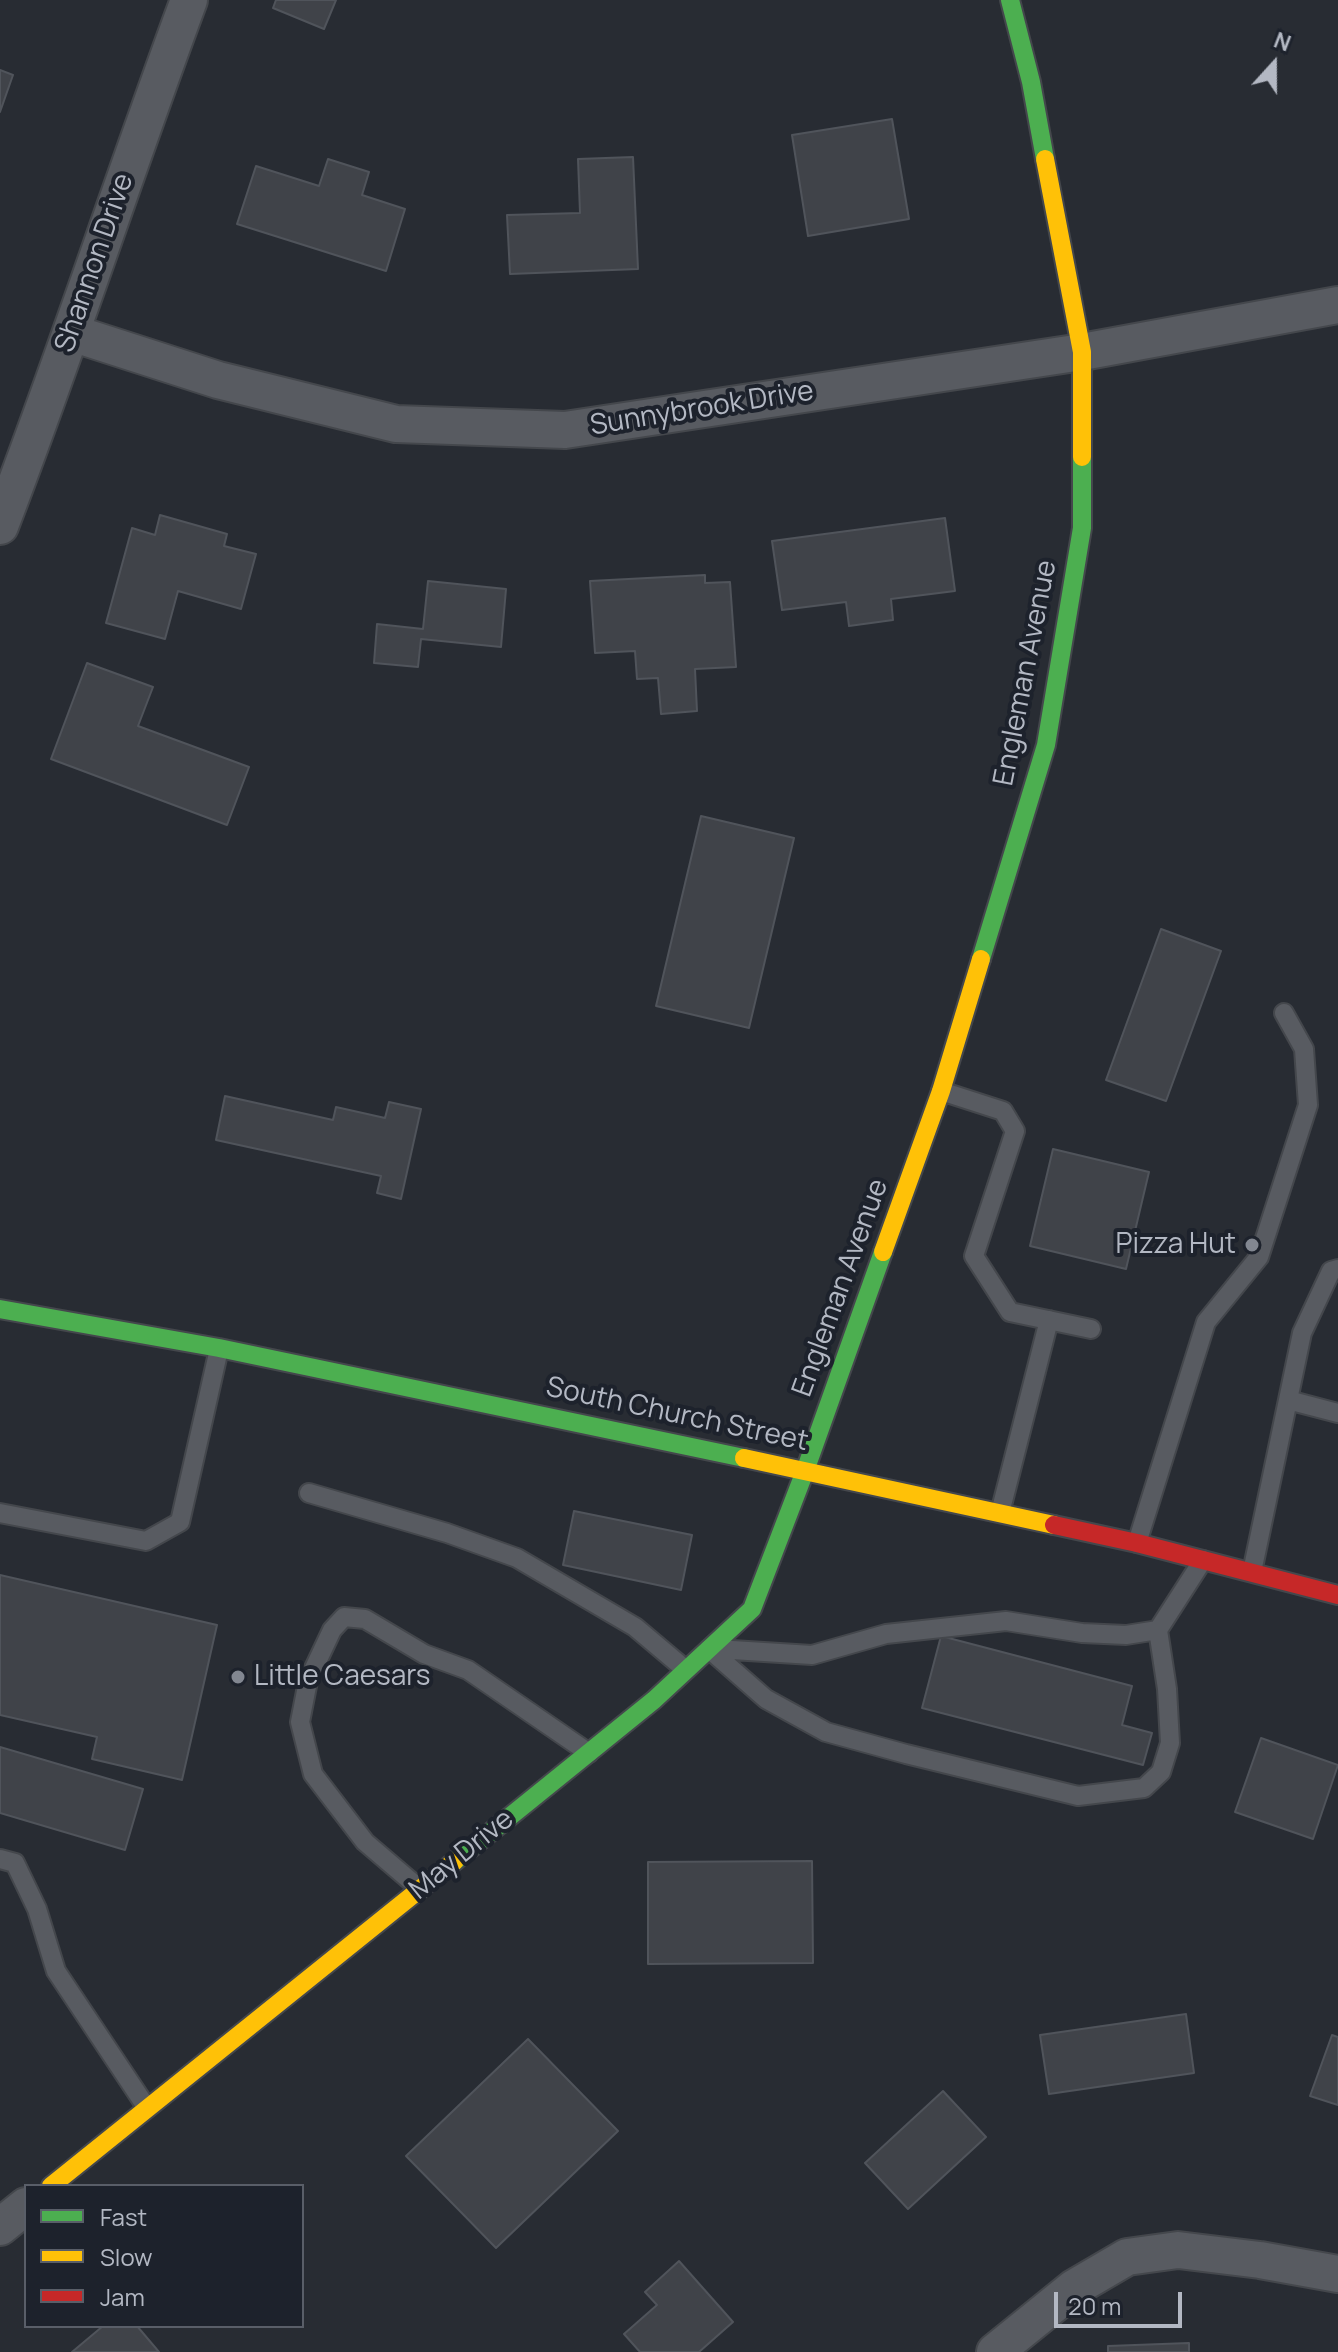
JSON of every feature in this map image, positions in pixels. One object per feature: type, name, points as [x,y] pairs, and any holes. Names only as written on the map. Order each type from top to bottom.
[{"type":"street","name":"Shannon Drive","points":[[0,526],[72,333],[127,168],[189,0]]},
{"type":"street","name":"Engleman Avenue","points":[[805,1471],[941,1091],[1046,745],[1082,528],[1082,352],[1031,82],[1010,0]]},
{"type":"street","name":"Sunnybrook Drive","points":[[72,333],[218,380],[396,424],[565,430],[1082,352],[1338,305]]},
{"type":"street","name":"South Church Street","points":[[1,1315],[219,1348],[1137,1543],[1338,1595]]},
{"type":"street","name":"May Drive","points":[[53,2184],[654,1700],[752,1609],[805,1471]]},
{"type":"street","points":[[0,2227],[24,2208]]},
{"type":"street","points":[[995,2352],[1074,2288],[1127,2257],[1178,2250],[1338,2274]]},
{"type":"lane","points":[[1137,1543],[1206,1322],[1259,1257],[1308,1105],[1304,1049],[1284,1013]]},
{"type":"lane","points":[[941,1091],[1003,1111],[1015,1131],[974,1256],[1010,1312],[1091,1329]]},
{"type":"lane","points":[[1252,1572],[1302,1333],[1331,1271],[1338,1269]]},
{"type":"lane","points":[[1000,1513],[1049,1320]]},
{"type":"lane","points":[[0,1513],[146,1541],[180,1522],[219,1348]]},
{"type":"lane","points":[[1288,1400],[1338,1413]]},
{"type":"lane","points":[[309,1493],[447,1533],[517,1558],[635,1627],[686,1670]]},
{"type":"lane","points":[[709,1649],[766,1699],[826,1732],[1078,1796],[1144,1788],[1161,1772],[1170,1743],[1167,1689],[1158,1630],[1203,1560]]},
{"type":"lane","points":[[420,1889],[365,1842],[313,1774],[300,1722],[308,1681],[332,1630],[344,1617],[365,1619],[424,1654],[468,1670],[589,1753]]},
{"type":"lane","points":[[709,1649],[812,1655],[886,1634],[1006,1621],[1082,1633],[1126,1635],[1158,1630]]},
{"type":"lane","points":[[0,1859],[15,1863],[37,1909],[56,1971],[147,2108]]},
{"type":"building","points":[[276,0],[336,0],[324,29],[273,8]]},
{"type":"building","points":[[0,70],[13,75],[0,112]]},
{"type":"building","points":[[892,119],[909,219],[808,236],[792,135]]},
{"type":"building","points":[[633,157],[638,269],[510,274],[507,215],[580,213],[578,159]]},
{"type":"building","points":[[328,159],[369,172],[362,195],[405,209],[386,271],[237,224],[256,166],[319,186]]},
{"type":"building","points":[[160,515],[227,534],[224,546],[256,554],[241,609],[178,591],[165,639],[106,623],[132,528],[155,535]]},
{"type":"building","points":[[945,518],[955,591],[891,599],[893,620],[849,626],[846,602],[782,610],[772,541]]},
{"type":"building","points":[[705,575],[705,583],[730,582],[736,667],[695,669],[697,711],[661,714],[658,678],[637,679],[635,651],[595,653],[590,581]]},
{"type":"building","points":[[428,581],[506,589],[501,647],[421,639],[418,667],[374,663],[377,624],[423,629]]},
{"type":"building","points":[[87,663],[153,687],[138,726],[249,767],[227,825],[51,759]]},
{"type":"building","points":[[701,816],[794,838],[749,1028],[656,1006]]},
{"type":"building","points":[[1161,929],[1221,951],[1166,1101],[1106,1080]]},
{"type":"building","points":[[225,1096],[333,1120],[336,1107],[385,1118],[389,1102],[421,1109],[401,1199],[377,1193],[381,1176],[216,1140]]},
{"type":"building","points":[[1053,1149],[1149,1172],[1126,1269],[1030,1246]]},
{"type":"building","points":[[574,1511],[692,1535],[681,1590],[563,1565]]},
{"type":"building","points":[[0,1575],[217,1625],[182,1780],[92,1759],[97,1737],[0,1715]]},
{"type":"building","points":[[941,1636],[1132,1686],[1122,1725],[1152,1733],[1143,1765],[922,1708]]},
{"type":"building","points":[[1261,1738],[1338,1765],[1313,1839],[1235,1812]]},
{"type":"building","points":[[0,1747],[143,1789],[125,1850],[0,1813]]},
{"type":"building","points":[[812,1861],[813,1963],[648,1964],[648,1862]]},
{"type":"building","points":[[1186,2014],[1194,2073],[1049,2094],[1040,2035]]},
{"type":"building","points":[[1332,2035],[1338,2037],[1338,2105],[1310,2096]]},
{"type":"building","points":[[528,2039],[618,2131],[496,2248],[406,2156]]},
{"type":"building","points":[[943,2091],[986,2137],[908,2209],[865,2163]]},
{"type":"building","points":[[679,2261],[733,2322],[699,2352],[640,2352],[624,2334],[657,2305],[645,2292]]},
{"type":"building","points":[[101,2328],[139,2328],[159,2352],[72,2352]]},
{"type":"building","points":[[1189,2343],[1189,2352],[1108,2352],[1108,2346]]},
{"type":"traffic: fast","points":[[1010,0],[1031,82],[1045,159]]},
{"type":"traffic: fast","points":[[981,959],[1046,745],[1082,528],[1082,457]]},
{"type":"traffic: fast","points":[[455,1861],[654,1700],[752,1609],[883,1252]]},
{"type":"traffic: fast","points":[[0,1309],[219,1348],[744,1458]]},
{"type":"traffic: slow","points":[[1045,159],[1082,352],[1082,457]]},
{"type":"traffic: slow","points":[[883,1252],[941,1091],[981,959]]},
{"type":"traffic: slow","points":[[744,1458],[1054,1525]]},
{"type":"traffic: slow","points":[[53,2184],[455,1861]]},
{"type":"traffic: jam","points":[[1054,1525],[1338,1595]]},
{"type":"place","name":"Pizza Hut","points":[[1252,1245]]},
{"type":"place","name":"Little Caesars","points":[[238,1677]]}]
